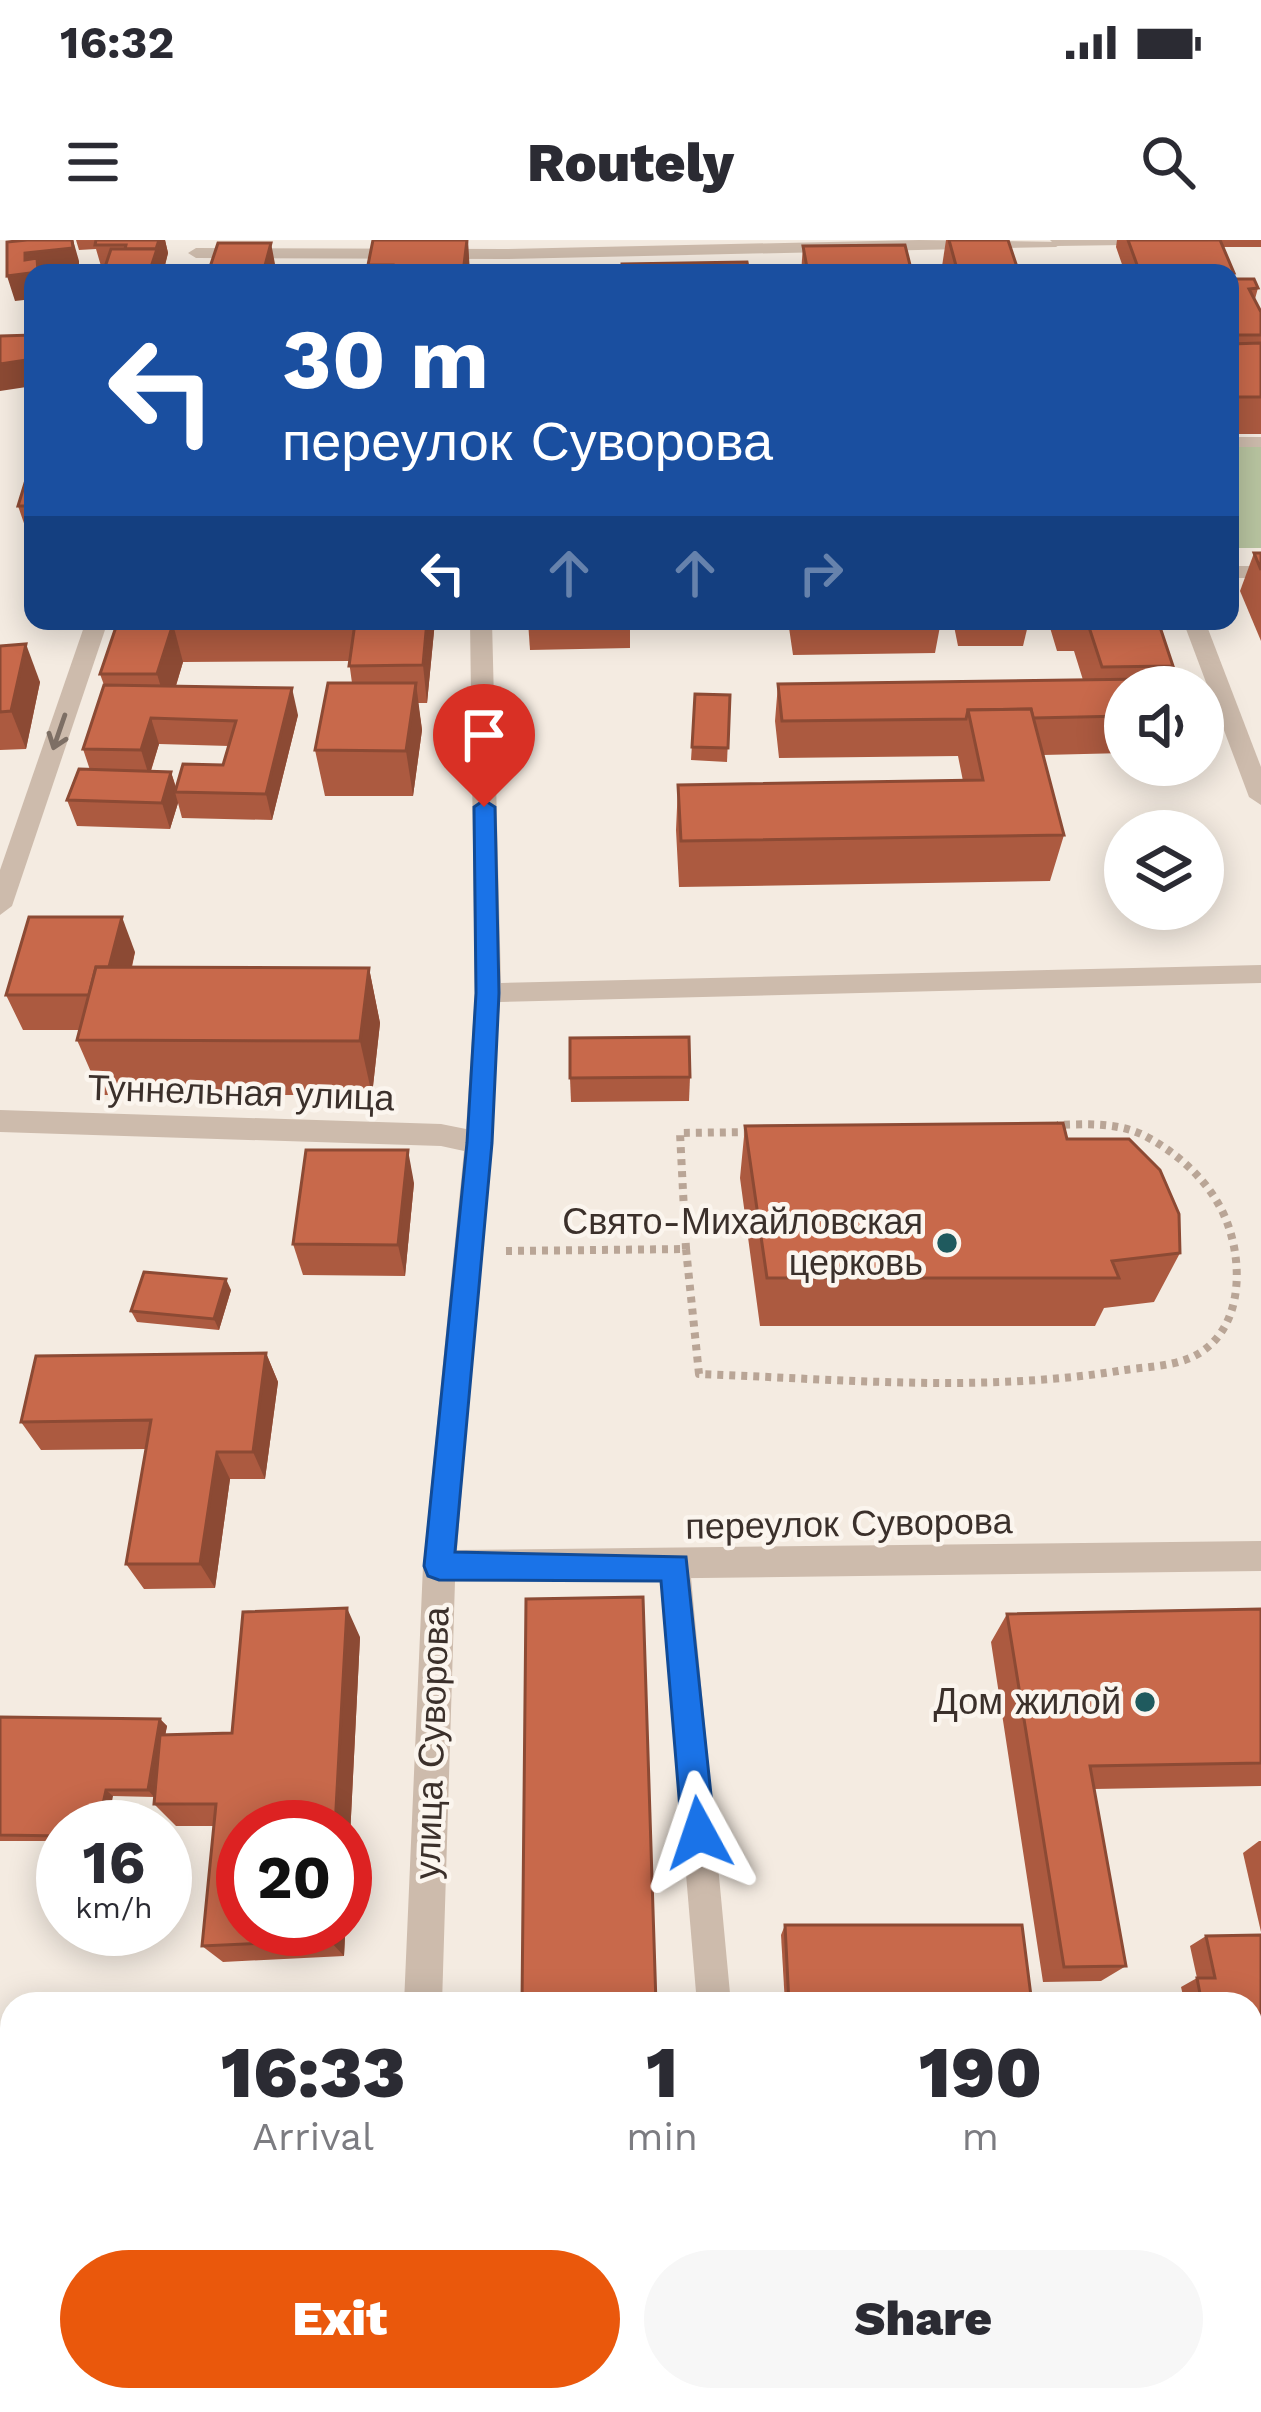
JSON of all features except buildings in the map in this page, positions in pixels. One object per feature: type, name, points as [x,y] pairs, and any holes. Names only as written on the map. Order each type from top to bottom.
[{"type":"street","points":[[198,247],[504,264],[1058,246]]},
{"type":"street","points":[[0,906],[94,630]]},
{"type":"street","name":"улица Суворова","points":[[423,1992],[439,1566],[479,1143],[488,993],[482,630]]},
{"type":"street","points":[[1197,630],[1261,797]]},
{"type":"street","points":[[488,993],[1261,974]]},
{"type":"street","name":"Туннельная улица","points":[[0,1121],[441,1135],[479,1143]]},
{"type":"street","name":"переулок Суворова","points":[[439,1566],[675,1567],[1261,1556]]},
{"type":"lane","points":[[1058,246],[1194,240]]},
{"type":"lane","points":[[675,1567],[713,1992]]},
{"type":"path","points":[[771,1131],[680,1133],[699,1374],[1000,1380],[1104,1374],[1193,1357],[1231,1321],[1240,1265],[1231,1221],[1198,1173],[1144,1134],[1092,1124],[1046,1125]]},
{"type":"path","points":[[498,1251],[686,1249]]},
{"type":"green space","points":[[1239,444],[1261,444],[1261,548],[1239,548]]},
{"type":"place","name":"Свято-Михайловская церковь","points":[[947,1243]]},
{"type":"place","name":"Дом жилой","points":[[1145,1702]]},
{"type":"route","points":[[484,807],[488,993],[479,1143],[439,1566],[675,1567],[699,1833]]}]
